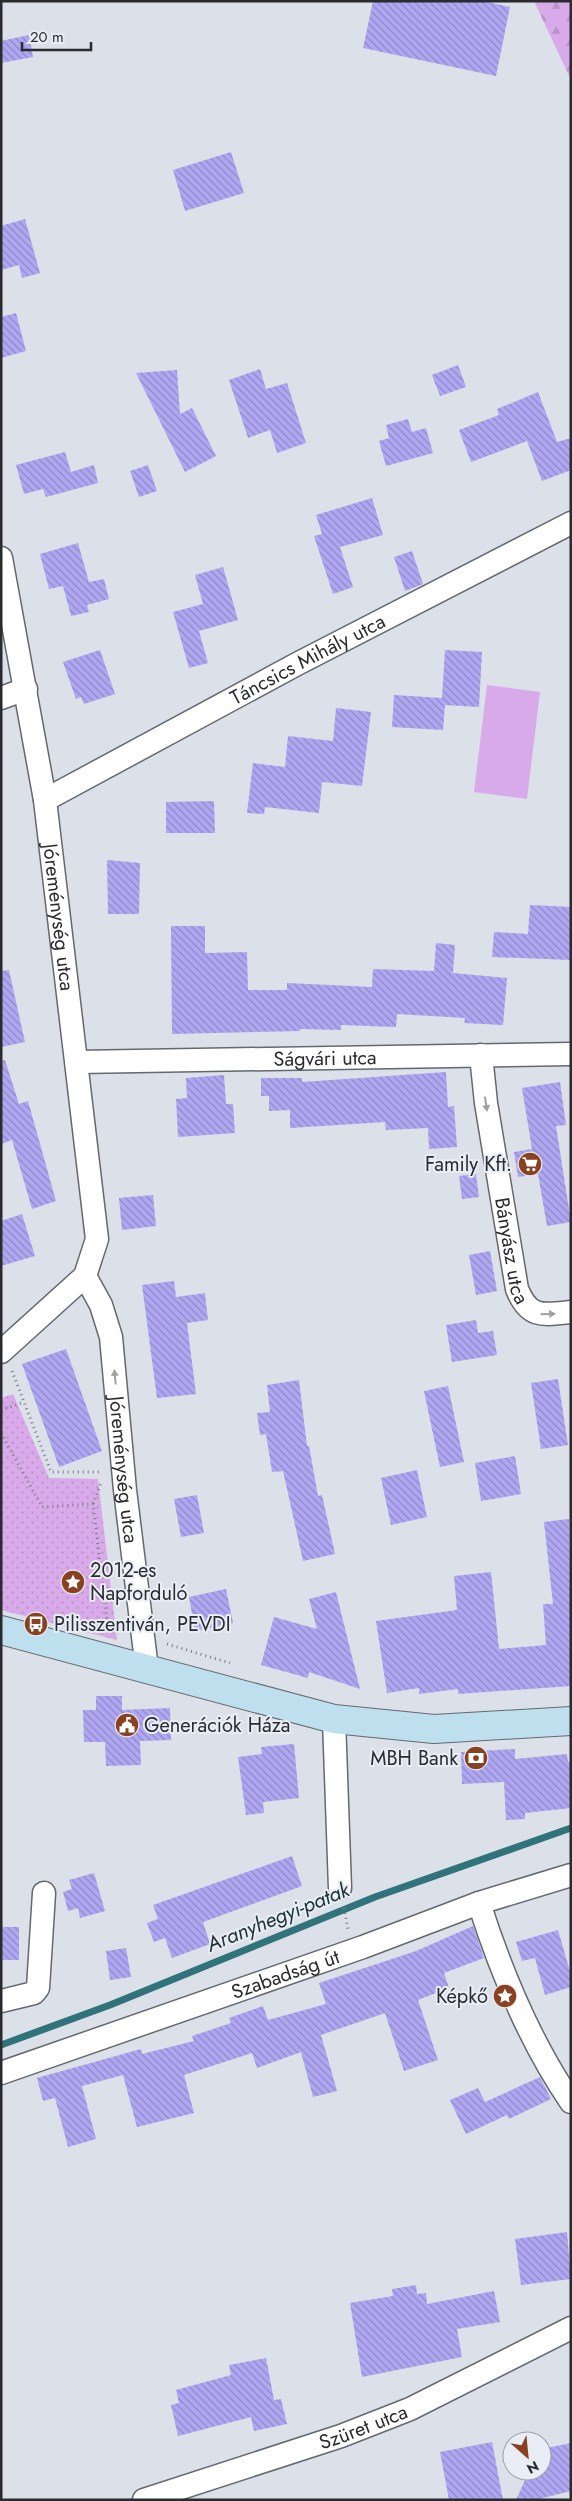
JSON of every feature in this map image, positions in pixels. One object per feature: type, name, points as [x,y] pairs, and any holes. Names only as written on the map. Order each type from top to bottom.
[{"type":"main road","points":[[1,1630],[334,1719],[434,1730],[571,1721]]},
{"type":"street","name":"Táncsics Mihály utca","points":[[45,800],[297,664],[571,523]]},
{"type":"street","name":"Jóreménység utca","points":[[1,558],[45,800],[78,1062],[97,1239],[85,1276],[6,1359]]},
{"type":"street","points":[[1,698],[26,689]]},
{"type":"street","name":"Ságvári utca","points":[[78,1062],[571,1054]]},
{"type":"street","name":"Bányász utca","points":[[481,1055],[486,1103],[517,1289],[522,1302],[531,1311],[544,1315],[571,1312]]},
{"type":"street","name":"Jóreménység utca","points":[[85,1276],[102,1305],[111,1337],[125,1490],[147,1669]]},
{"type":"street","points":[[334,1719],[340,1888]]},
{"type":"street","name":"Szabadság út","points":[[1,2073],[363,1947],[479,1903],[571,1875]]},
{"type":"street","points":[[1,2001],[34,1993],[38,1988],[44,1893]]},
{"type":"street","points":[[479,1903],[512,1992],[536,2042],[571,2102]]},
{"type":"street","name":"Szüret utca","points":[[144,2500],[294,2452],[410,2409],[571,2328]]},
{"type":"path","points":[[6,1359],[51,1472],[106,1472],[93,1504],[108,1630],[143,1637],[231,1663]]},
{"type":"path","points":[[1,1410],[24,1402]]},
{"type":"path","points":[[1,1433],[42,1507],[93,1504]]},
{"type":"green space","points":[[534,1],[571,1],[571,80]]},
{"type":"green space","points":[[487,685],[540,692],[527,799],[474,792]]},
{"type":"green space","points":[[13,1394],[49,1478],[98,1479],[117,1640],[1,1610],[1,1398]]},
{"type":"building","points":[[373,1],[483,1],[510,7],[496,76],[363,48]]},
{"type":"building","points":[[29,35],[33,57],[1,63],[1,41]]},
{"type":"building","points":[[231,152],[244,193],[185,211],[173,170]]},
{"type":"building","points":[[25,219],[40,273],[22,278],[19,265],[1,270],[1,226]]},
{"type":"building","points":[[16,313],[26,351],[1,358],[1,317]]},
{"type":"building","points":[[458,365],[466,387],[440,396],[432,375]]},
{"type":"building","points":[[260,369],[266,389],[287,383],[306,443],[277,453],[270,430],[248,438],[229,380]]},
{"type":"building","points":[[177,370],[180,414],[192,408],[216,456],[185,472],[136,373]]},
{"type":"building","points":[[538,392],[557,442],[571,438],[571,470],[542,481],[527,441],[471,462],[459,430],[499,415],[497,409]]},
{"type":"building","points":[[408,419],[412,432],[426,428],[433,453],[386,466],[379,441],[389,438],[386,425]]},
{"type":"building","points":[[65,452],[71,472],[94,465],[98,483],[46,497],[43,489],[24,494],[16,465]]},
{"type":"building","points":[[148,465],[157,491],[139,497],[130,471]]},
{"type":"building","points":[[372,498],[383,535],[340,547],[353,587],[333,594],[314,536],[322,534],[316,515]]},
{"type":"building","points":[[78,543],[89,582],[104,579],[109,599],[87,605],[89,612],[71,616],[63,586],[49,589],[40,554]]},
{"type":"building","points":[[412,551],[423,584],[405,591],[394,557]]},
{"type":"building","points":[[223,567],[238,620],[199,631],[208,663],[189,668],[173,612],[203,604],[195,575]]},
{"type":"building","points":[[100,650],[115,694],[84,704],[81,697],[76,699],[63,662]]},
{"type":"building","points":[[445,650],[482,652],[479,707],[445,705],[443,730],[392,727],[394,695],[442,698]]},
{"type":"building","points":[[336,708],[371,712],[362,786],[322,782],[319,813],[265,807],[264,814],[247,813],[253,763],[285,767],[288,736],[333,741]]},
{"type":"building","points":[[214,801],[215,833],[166,833],[166,802]]},
{"type":"building","points":[[107,860],[140,863],[139,914],[108,914]]},
{"type":"building","points":[[530,905],[571,907],[571,960],[492,957],[494,932],[528,934]]},
{"type":"building","points":[[171,926],[205,926],[205,953],[247,952],[248,990],[287,990],[287,983],[372,987],[373,969],[434,971],[436,943],[455,945],[453,973],[507,978],[503,1025],[464,1023],[465,1018],[397,1014],[396,1027],[341,1025],[341,1030],[300,1029],[300,1031],[172,1034]]},
{"type":"building","points":[[9,970],[25,1042],[1,1047],[1,971]]},
{"type":"building","points":[[5,1060],[19,1104],[28,1101],[56,1201],[32,1209],[12,1140],[1,1144],[1,1061]]},
{"type":"building","points":[[446,1072],[448,1107],[454,1106],[457,1147],[429,1149],[428,1128],[386,1130],[385,1122],[290,1128],[290,1110],[269,1111],[269,1096],[261,1096],[261,1078],[302,1078],[302,1082]]},
{"type":"building","points":[[224,1075],[226,1104],[233,1104],[235,1133],[178,1137],[176,1099],[187,1098],[186,1078]]},
{"type":"building","points":[[560,1082],[566,1125],[556,1126],[571,1222],[547,1226],[538,1174],[518,1177],[514,1152],[532,1149],[522,1088]]},
{"type":"building","points":[[476,1174],[479,1197],[462,1199],[459,1176]]},
{"type":"building","points":[[153,1195],[156,1226],[122,1230],[119,1198]]},
{"type":"building","points":[[22,1214],[35,1256],[1,1266],[1,1221]]},
{"type":"building","points":[[490,1251],[497,1291],[476,1295],[469,1255]]},
{"type":"building","points":[[174,1281],[176,1297],[205,1293],[208,1320],[187,1323],[196,1394],[157,1398],[142,1285]]},
{"type":"building","points":[[476,1320],[478,1333],[493,1331],[497,1355],[452,1362],[446,1325]]},
{"type":"building","points":[[66,1349],[102,1451],[59,1467],[22,1364]]},
{"type":"building","points":[[558,1379],[568,1445],[541,1449],[531,1383]]},
{"type":"building","points":[[299,1380],[307,1446],[309,1446],[318,1496],[322,1495],[335,1554],[303,1561],[283,1471],[272,1472],[266,1434],[260,1435],[257,1413],[270,1412],[267,1385]]},
{"type":"building","points":[[448,1386],[464,1462],[440,1467],[424,1391]]},
{"type":"building","points":[[515,1456],[521,1494],[481,1501],[475,1463]]},
{"type":"building","points":[[417,1470],[427,1517],[391,1525],[381,1478]]},
{"type":"building","points":[[197,1495],[204,1533],[181,1537],[174,1499]]},
{"type":"building","points":[[569,1519],[571,1686],[458,1694],[458,1689],[419,1694],[419,1688],[387,1693],[376,1621],[457,1610],[454,1576],[491,1572],[499,1649],[546,1645],[543,1604],[553,1604],[544,1522]]},
{"type":"building","points":[[226,1589],[233,1623],[195,1631],[189,1597]]},
{"type":"building","points":[[336,1592],[360,1689],[309,1672],[308,1678],[261,1665],[274,1617],[317,1629],[309,1599]]},
{"type":"building","name":"Generációk Háza","points":[[96,1696],[122,1696],[122,1710],[170,1708],[171,1740],[140,1741],[141,1765],[106,1766],[105,1742],[84,1742],[83,1710],[96,1710]]},
{"type":"building","points":[[294,1744],[299,1798],[263,1802],[264,1813],[246,1815],[238,1757],[262,1754],[261,1747]]},
{"type":"building","points":[[515,1749],[515,1759],[567,1754],[568,1762],[571,1762],[571,1808],[525,1813],[525,1819],[506,1820],[504,1782],[462,1784],[461,1752]]},
{"type":"building","points":[[292,1856],[302,1886],[203,1922],[210,1944],[172,1958],[165,1938],[154,1942],[147,1923],[158,1919],[153,1905]]},
{"type":"building","points":[[94,1873],[105,1911],[80,1918],[78,1908],[68,1911],[63,1892],[72,1889],[69,1880]]},
{"type":"building","points":[[473,1926],[484,1958],[444,1973],[449,1988],[418,2000],[438,2060],[404,2071],[385,2013],[321,2035],[337,2091],[313,2097],[301,2052],[257,2068],[252,2053],[184,2075],[194,2113],[137,2127],[123,2075],[82,2086],[96,2139],[68,2147],[55,2098],[43,2101],[37,2078],[141,2049],[142,2054],[194,2041],[192,2036],[231,2023],[229,2018],[263,2006],[268,2020],[326,2004],[319,1983],[416,1951]]},
{"type":"building","points":[[1,1927],[19,1927],[19,1960],[1,1960]]},
{"type":"building","points":[[558,1930],[571,1975],[571,1987],[545,1995],[535,1958],[522,1961],[516,1942]]},
{"type":"building","points":[[126,1948],[131,1977],[110,1980],[106,1951]]},
{"type":"building","points":[[540,2077],[551,2099],[509,2119],[507,2115],[466,2134],[450,2100],[478,2088],[485,2102]]},
{"type":"building","points":[[567,2232],[571,2279],[521,2285],[515,2239]]},
{"type":"building","points":[[416,2285],[417,2294],[426,2293],[427,2304],[494,2291],[500,2322],[457,2329],[462,2357],[362,2377],[350,2303],[393,2296],[392,2289]]},
{"type":"building","points":[[266,2358],[274,2400],[281,2399],[287,2424],[254,2431],[251,2417],[178,2436],[171,2405],[179,2403],[176,2390],[231,2375],[229,2365]]},
{"type":"building","points":[[492,2442],[503,2500],[449,2500],[440,2452]]},
{"type":"building","points":[[571,2443],[571,2491],[535,2500],[516,2500],[525,2481],[552,2481],[552,2447]]},
{"type":"waterway","name":"Aranyhegyi-patak","points":[[1,2045],[110,2005],[375,1897],[571,1828]]},
{"type":"place","name":"Family Kft.","points":[[530,1164]]},
{"type":"place","name":"2012-es Napforduló","points":[[73,1582]]},
{"type":"place","name":"Pilisszentiván, PEVDI","points":[[36,1624]]},
{"type":"place","name":"Generációk Háza","points":[[127,1725]]},
{"type":"place","name":"MBH Bank","points":[[476,1758]]},
{"type":"place","name":"Képkő","points":[[505,1996]]}]
